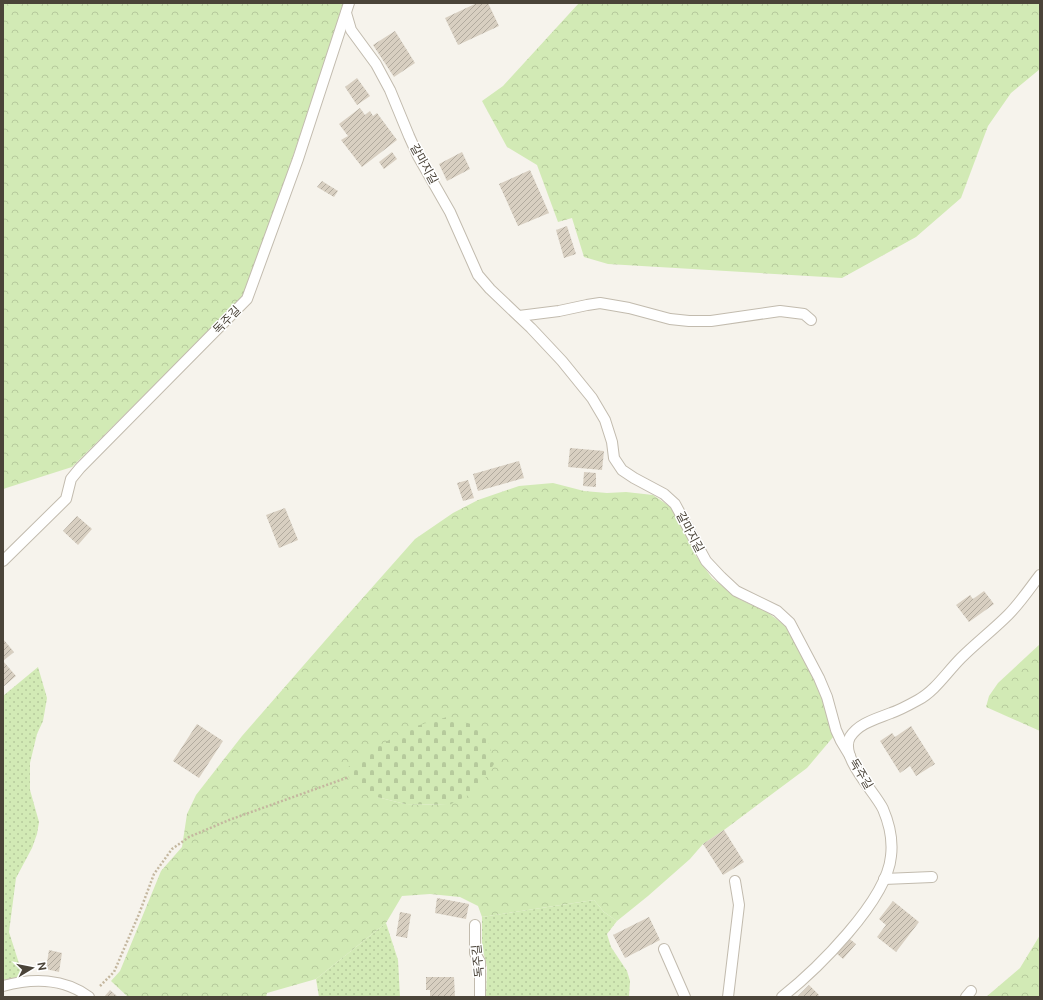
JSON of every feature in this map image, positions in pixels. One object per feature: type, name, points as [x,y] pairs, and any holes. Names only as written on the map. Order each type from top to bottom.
[{"type":"lane","points":[[346,13],[349,3]]},
{"type":"lane","name":"갈마지길","points":[[346,13],[351,30],[376,64],[390,90],[408,136],[450,212],[478,275],[562,361],[592,398],[605,420],[612,442],[614,458],[622,470],[664,494],[676,504],[706,561],[731,587],[736,591],[777,611],[790,623],[819,678],[827,697],[836,730],[850,756]]},
{"type":"lane","name":"독주길","points":[[3,561],[66,499],[70,479],[80,468],[248,299],[298,159],[346,13]]},
{"type":"lane","points":[[519,316],[600,304],[629,308],[670,319],[689,321],[711,321],[780,311],[804,314],[811,320]]},
{"type":"lane","name":"독주길","points":[[782,997],[810,973],[848,932],[868,907],[887,873],[891,857],[891,839],[888,824],[882,808],[855,767],[850,756],[848,746],[850,738],[862,725],[867,722],[906,707],[921,699],[932,690],[964,655],[1008,614],[1040,575]]},
{"type":"lane","points":[[884,879],[932,877]]},
{"type":"lane","points":[[728,997],[740,905],[735,881]]},
{"type":"lane","name":"독주길","points":[[475,925],[475,953],[480,962],[480,997]]},
{"type":"lane","points":[[664,949],[685,997]]},
{"type":"lane","points":[[3,986],[26,982],[49,982],[71,986],[86,995]]},
{"type":"path","points":[[86,995],[103,983],[114,972],[139,914],[154,874],[172,849],[189,837],[229,820],[349,777]]},
{"type":"green space","points":[[3,3],[344,3],[289,168],[244,296],[72,467],[3,489]]},
{"type":"green space","points":[[579,3],[1040,3],[1040,69],[1011,93],[988,126],[961,198],[916,237],[842,278],[608,264],[584,257],[572,218],[558,222],[537,165],[507,147],[482,101],[503,86]]},
{"type":"green space","points":[[553,483],[584,491],[607,493],[626,492],[653,495],[675,510],[694,553],[712,578],[739,599],[767,612],[787,627],[819,686],[834,736],[807,768],[703,844],[690,859],[617,921],[604,912],[594,900],[482,917],[478,906],[460,897],[430,894],[402,896],[386,923],[316,979],[267,993],[266,997],[128,997],[111,981],[120,971],[161,871],[182,847],[187,814],[196,795],[242,736],[415,539],[453,513],[478,500],[519,486]],"holes":[[[377,797],[449,805],[405,804]]]},
{"type":"green space","points":[[1040,644],[1040,731],[986,707],[989,696],[998,683]]},
{"type":"green space","points":[[38,667],[47,698],[43,721],[37,734],[30,763],[30,790],[39,822],[32,848],[16,878],[9,932],[23,976],[3,980],[3,696]]},
{"type":"green space","points":[[447,717],[471,724],[487,737],[494,764],[478,790],[449,805],[405,804],[377,797],[353,784],[349,777],[347,768],[371,750],[413,727]]},
{"type":"green space","points":[[594,900],[604,912],[617,921],[607,934],[611,947],[627,971],[630,981],[629,997],[486,997],[487,967],[482,947],[482,917]]},
{"type":"green space","points":[[386,923],[398,960],[400,997],[319,997],[316,979]]},
{"type":"green space","points":[[1040,935],[1040,997],[986,997],[1020,968]]},
{"type":"building","points":[[477,3],[488,3],[499,26],[458,45],[445,18]]},
{"type":"building","points":[[395,31],[415,63],[394,77],[373,45]]},
{"type":"building","points":[[357,78],[370,96],[357,105],[345,87]]},
{"type":"building","points":[[360,108],[365,115],[370,111],[373,116],[377,113],[397,140],[362,167],[341,140],[348,136],[339,124]]},
{"type":"building","points":[[392,152],[397,159],[384,169],[379,162]]},
{"type":"building","points":[[462,152],[470,169],[447,181],[439,164]]},
{"type":"building","points":[[530,170],[549,213],[518,226],[499,184]]},
{"type":"building","points":[[322,181],[338,191],[334,197],[317,187]]},
{"type":"building","points":[[567,226],[576,254],[564,258],[556,230]]},
{"type":"building","points":[[570,448],[604,451],[602,470],[568,467]]},
{"type":"building","points":[[519,461],[524,478],[478,491],[473,474]]},
{"type":"building","points":[[584,472],[596,473],[596,487],[583,486]]},
{"type":"building","points":[[468,480],[474,498],[463,501],[457,483]]},
{"type":"building","points":[[285,508],[298,540],[279,548],[266,515]]},
{"type":"building","points":[[77,516],[92,529],[78,545],[63,531]]},
{"type":"building","points":[[984,591],[994,604],[969,622],[956,605],[970,595],[973,599]]},
{"type":"building","points":[[3,639],[14,652],[3,661]]},
{"type":"building","points":[[3,661],[16,676],[3,687]]},
{"type":"building","points":[[197,724],[223,741],[199,778],[173,761]]},
{"type":"building","points":[[911,726],[935,764],[916,776],[910,766],[900,773],[880,741],[892,733],[895,737]]},
{"type":"building","points":[[724,830],[744,862],[723,875],[703,844]]},
{"type":"building","points":[[437,898],[469,904],[466,919],[435,913]]},
{"type":"building","points":[[893,901],[919,922],[896,952],[877,937],[886,925],[879,919]]},
{"type":"building","points":[[400,912],[411,914],[407,938],[396,936]]},
{"type":"building","points":[[649,917],[660,940],[625,958],[613,935]]},
{"type":"building","points":[[847,937],[856,944],[843,959],[835,952]]},
{"type":"building","points":[[49,950],[62,953],[59,972],[46,969]]},
{"type":"building","points":[[426,977],[454,977],[455,997],[430,997],[430,990],[426,990]]},
{"type":"building","points":[[809,985],[819,995],[817,997],[797,997]]},
{"type":"building","points":[[110,990],[118,997],[104,997]]}]
